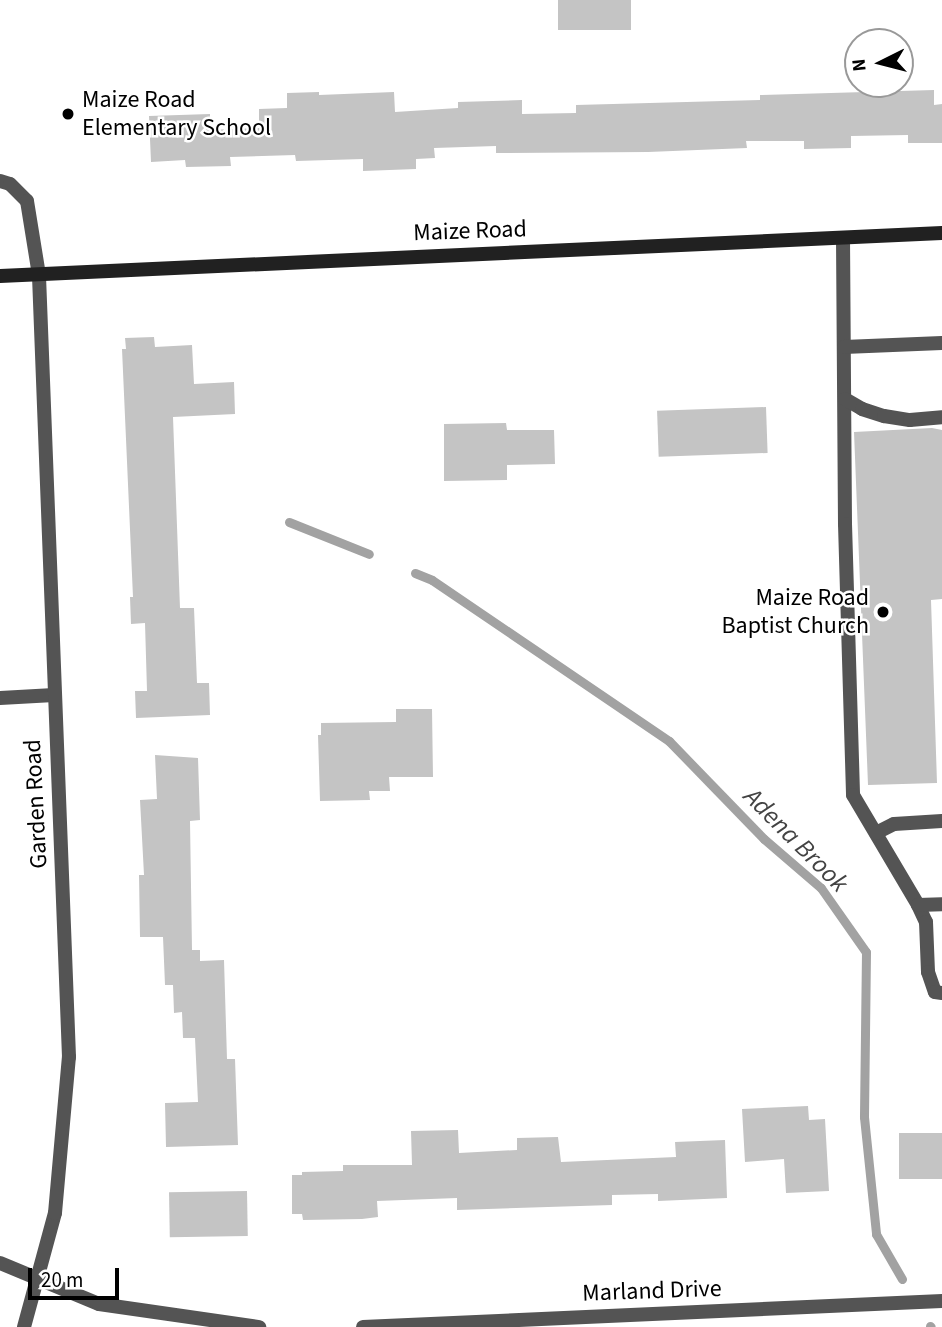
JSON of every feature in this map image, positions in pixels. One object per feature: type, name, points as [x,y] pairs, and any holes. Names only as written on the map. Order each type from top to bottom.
[{"type":"street","name":"Garden Road","points":[[0,181],[10,184],[27,201],[39,275],[69,1057],[55,1213],[24,1327]]},
{"type":"street","name":"Maize Road","points":[[0,276],[942,233]]},
{"type":"street","points":[[843,238],[845,524],[853,795],[926,922],[928,972],[935,992],[942,993]]},
{"type":"street","points":[[844,347],[942,343]]},
{"type":"street","points":[[845,399],[862,409],[884,416],[910,419],[942,417]]},
{"type":"street","points":[[0,698],[54,695]]},
{"type":"street","points":[[876,833],[894,824],[942,821]]},
{"type":"street","points":[[918,905],[942,904]]},
{"type":"street","points":[[0,1263],[99,1304],[259,1327]]},
{"type":"street","name":"Marland Drive","points":[[363,1327],[942,1301]]},
{"type":"street","points":[[728,1311],[729,1327]]},
{"type":"building","points":[[558,0],[631,0],[631,30],[558,30]]},
{"type":"building","points":[[934,90],[934,105],[942,104],[942,143],[908,143],[908,135],[851,136],[851,148],[804,149],[804,141],[746,141],[747,148],[648,152],[496,153],[496,146],[434,148],[435,158],[416,159],[416,169],[363,171],[363,159],[296,161],[295,155],[230,157],[231,166],[186,167],[185,160],[151,162],[149,116],[210,114],[210,130],[259,128],[259,109],[287,108],[287,93],[319,92],[319,95],[394,92],[395,112],[458,108],[458,102],[522,100],[522,114],[576,113],[576,105],[760,100],[760,95],[844,93],[844,98],[914,98],[914,91]]},
{"type":"building","points":[[154,337],[155,347],[192,345],[194,384],[234,382],[235,414],[173,417],[180,608],[194,608],[197,683],[209,683],[210,715],[136,718],[135,691],[147,691],[145,623],[131,624],[130,597],[133,597],[122,349],[126,349],[125,338]]},
{"type":"building","points":[[766,407],[768,453],[659,457],[657,411]]},
{"type":"building","points":[[506,423],[507,430],[554,430],[555,464],[507,465],[507,480],[444,481],[444,424]]},
{"type":"building","name":"Maize Road Baptist Church","points":[[932,428],[942,430],[942,599],[931,600],[937,783],[868,785],[854,432]]},
{"type":"building","points":[[396,709],[432,709],[433,777],[389,777],[390,791],[369,791],[370,800],[320,801],[318,735],[321,735],[321,723],[396,722]]},
{"type":"building","points":[[155,755],[198,758],[200,820],[190,821],[192,950],[200,950],[200,961],[224,960],[227,1059],[235,1059],[238,1145],[166,1147],[165,1103],[198,1102],[195,1038],[183,1038],[182,1012],[174,1013],[173,985],[165,985],[163,937],[140,937],[139,875],[144,875],[140,800],[157,799]]},
{"type":"building","points":[[808,1106],[809,1120],[825,1119],[829,1191],[786,1193],[784,1159],[745,1162],[742,1109]]},
{"type":"building","points":[[458,1130],[459,1153],[517,1150],[517,1138],[558,1137],[561,1162],[676,1157],[675,1142],[725,1140],[727,1198],[658,1201],[658,1194],[612,1195],[612,1205],[457,1210],[457,1198],[377,1201],[378,1217],[362,1219],[303,1220],[302,1214],[292,1214],[292,1175],[302,1175],[302,1172],[343,1171],[343,1165],[412,1165],[411,1131]]},
{"type":"building","points":[[899,1133],[942,1133],[942,1179],[899,1179]]},
{"type":"building","points":[[247,1191],[248,1236],[170,1237],[169,1192]]},
{"type":"waterway","name":"Adena Brook","points":[[289,522],[369,554]]},
{"type":"waterway","name":"Adena Brook","points":[[415,573],[432,580],[669,741],[764,839],[821,888],[866,952],[864,1117],[876,1234],[902,1279]]},
{"type":"place","name":"Maize Road Elementary School","points":[[68,114]]},
{"type":"place","name":"Maize Road Baptist Church","points":[[883,612]]}]
